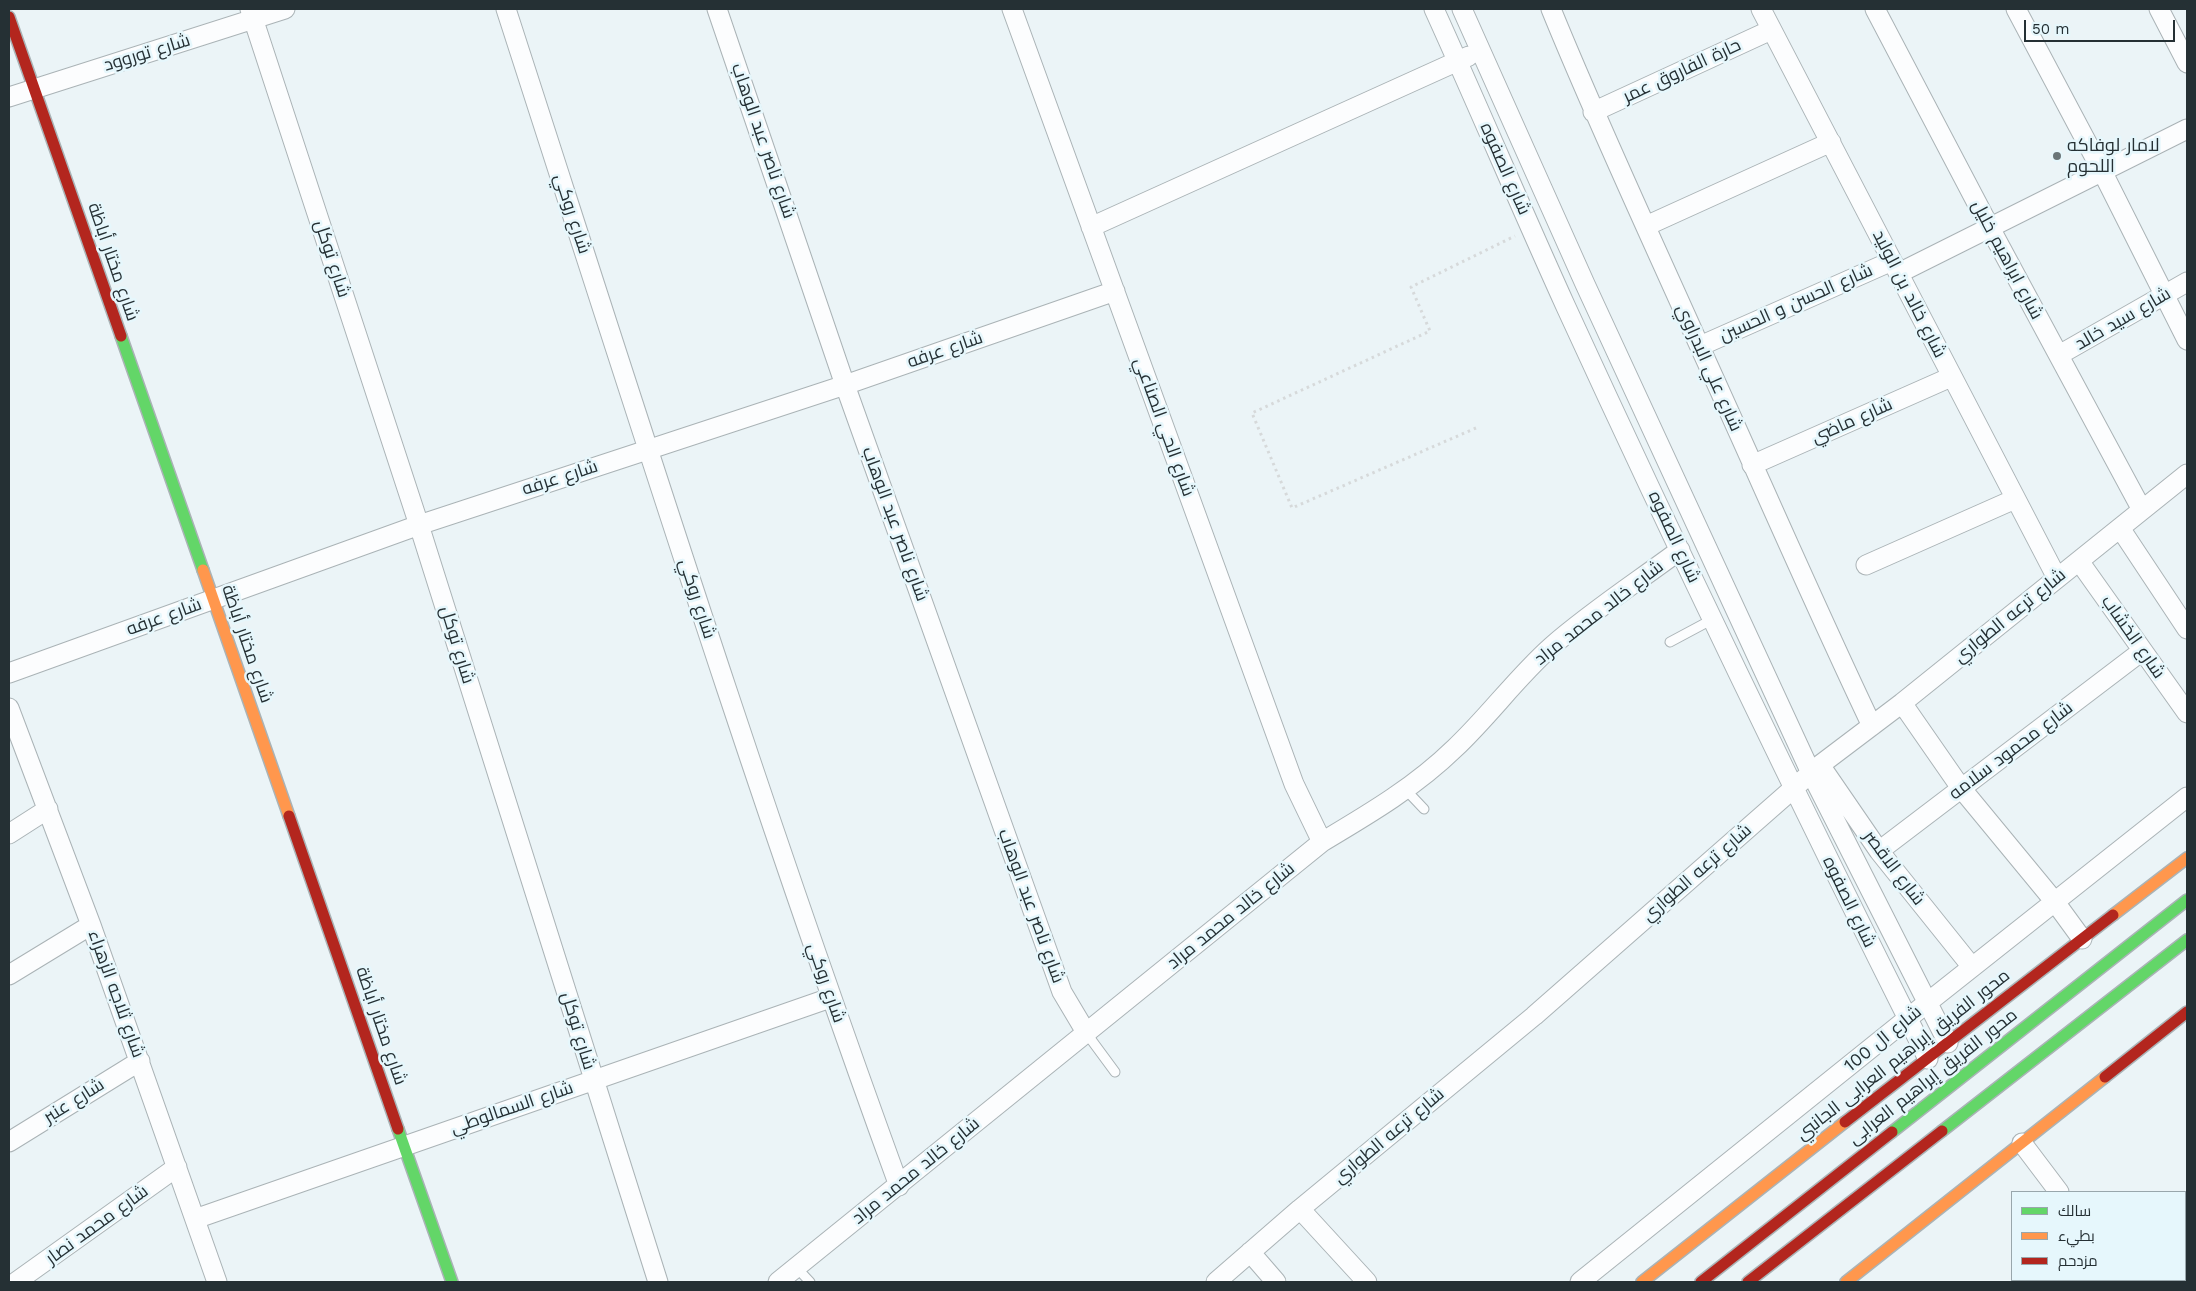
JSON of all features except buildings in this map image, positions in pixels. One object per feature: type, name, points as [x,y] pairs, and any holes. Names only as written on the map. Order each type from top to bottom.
[{"type":"street","name":"شارع توروود","points":[[9,97],[251,14],[284,9]]},
{"type":"street","name":"شارع روكي","points":[[506,9],[648,449],[830,998],[898,1186]]},
{"type":"street","name":"شارع ناصر عبد الوهاب","points":[[717,9],[845,385],[1062,992],[1087,1034]]},
{"type":"street","name":"شارع الحي الصناعي","points":[[1012,9],[1294,784],[1322,842]]},
{"type":"street","name":"شارع الصفوه","points":[[1434,9],[1566,306],[1680,550],[1793,788],[1928,1059]]},
{"type":"street","name":"شارع الصفوه","points":[[1462,9],[1585,284],[1815,769],[1948,1043]]},
{"type":"street","name":"شارع علي البدراوي","points":[[1551,9],[1593,112],[1700,346],[1813,603],[1872,726]]},
{"type":"street","name":"شارع خالد بن الوليد","points":[[1761,9],[2057,578]]},
{"type":"street","name":"شارع ابراهيم خليل","points":[[1875,9],[1990,228],[2142,510]]},
{"type":"street","points":[[2016,9],[2102,171],[2163,296],[2187,340]]},
{"type":"street","points":[[2159,9],[2187,63]]},
{"type":"street","name":"شارع توكل","points":[[251,14],[419,525],[658,1282]]},
{"type":"street","name":"شارع مختار أباظة","points":[[9,18],[452,1282]]},
{"type":"street","name":"حارة الفاروق عمر","points":[[1593,112],[1771,30]]},
{"type":"street","points":[[1091,227],[1481,50]]},
{"type":"street","name":"شارع الحسن و الحسين","points":[[1700,346],[1990,228],[2187,129]]},
{"type":"street","points":[[1646,226],[1831,142]]},
{"type":"street","name":"شارع سيد خالد","points":[[2059,355],[2187,282]]},
{"type":"street","name":"شارع عرفه","points":[[9,673],[419,525],[845,385],[1115,291]]},
{"type":"street","name":"شارع ماضي","points":[[1752,464],[1951,377]]},
{"type":"street","name":"شارع ترعه الطواري","points":[[1216,1282],[1534,1016],[1815,769],[1902,703],[2187,474]]},
{"type":"street","points":[[1866,566],[2015,499]]},
{"type":"street","points":[[2120,528],[2187,629]]},
{"type":"street","name":"شارع خالد محمد مراد","points":[[778,1282],[1322,842],[1406,790],[1456,747],[1520,677],[1553,646],[1680,550]]},
{"type":"street","name":"شارع الخشاب","points":[[2079,561],[2187,713]]},
{"type":"street","name":"شارع محمود سلامه","points":[[1879,851],[2142,651]]},
{"type":"street","points":[[1902,703],[1961,788],[2055,902],[2082,939]]},
{"type":"street","name":"شارع ثلاجه الزهراء","points":[[9,708],[91,924],[217,1282]]},
{"type":"street","name":"شارع الاقصر","points":[[1815,769],[1972,967]]},
{"type":"street","name":"شارع ال 100","points":[[1580,1282],[1972,967],[2187,798]]},
{"type":"street","points":[[9,834],[48,809]]},
{"type":"street","name":"محور الفريق إبراهيم العرابى الجانبي","points":[[1642,1282],[1756,1191],[2187,858]]},
{"type":"street","name":"محور الفريق إبراهيم العرابى","points":[[1701,1282],[2187,900]]},
{"type":"street","points":[[9,975],[91,924]]},
{"type":"street","points":[[1748,1282],[2187,940]]},
{"type":"street","name":"شارع السمالوطي","points":[[195,1218],[830,998]]},
{"type":"street","points":[[1846,1282],[2187,1012]]},
{"type":"street","name":"شارع عنبر","points":[[9,1142],[140,1061]]},
{"type":"street","points":[[2022,1143],[2058,1191]]},
{"type":"street","name":"شارع محمد نصار","points":[[16,1282],[177,1168]]},
{"type":"street","points":[[1300,1210],[1367,1282]]},
{"type":"street","points":[[1250,1252],[1276,1282]]},
{"type":"lane","points":[[1670,642],[1713,619]]},
{"type":"lane","points":[[1406,790],[1424,809]]},
{"type":"lane","points":[[1087,1034],[1115,1072]]},
{"type":"lane","points":[[796,1267],[810,1282]]},
{"type":"path","points":[[1476,428],[1292,508],[1252,413],[1430,331],[1411,288],[1531,227]]},
{"type":"traffic: fast","points":[[121,336],[203,570]]},
{"type":"traffic: fast","points":[[1892,1132],[2187,900]]},
{"type":"traffic: fast","points":[[1942,1131],[2187,940]]},
{"type":"traffic: fast","points":[[398,1129],[452,1282]]},
{"type":"traffic: slow","points":[[203,570],[289,816]]},
{"type":"traffic: slow","points":[[2113,915],[2187,858]]},
{"type":"traffic: slow","points":[[1846,1282],[2105,1077]]},
{"type":"traffic: slow","points":[[1642,1282],[1845,1122]]},
{"type":"traffic: jam","points":[[9,17],[121,336]]},
{"type":"traffic: jam","points":[[289,816],[398,1129]]},
{"type":"traffic: jam","points":[[1845,1122],[2113,915]]},
{"type":"traffic: jam","points":[[2105,1077],[2187,1012]]},
{"type":"traffic: jam","points":[[1748,1282],[1942,1131]]},
{"type":"traffic: jam","points":[[1701,1282],[1892,1132]]},
{"type":"place","name":"لامار لوفاكه اللحوم","points":[[2057,156]]}]
